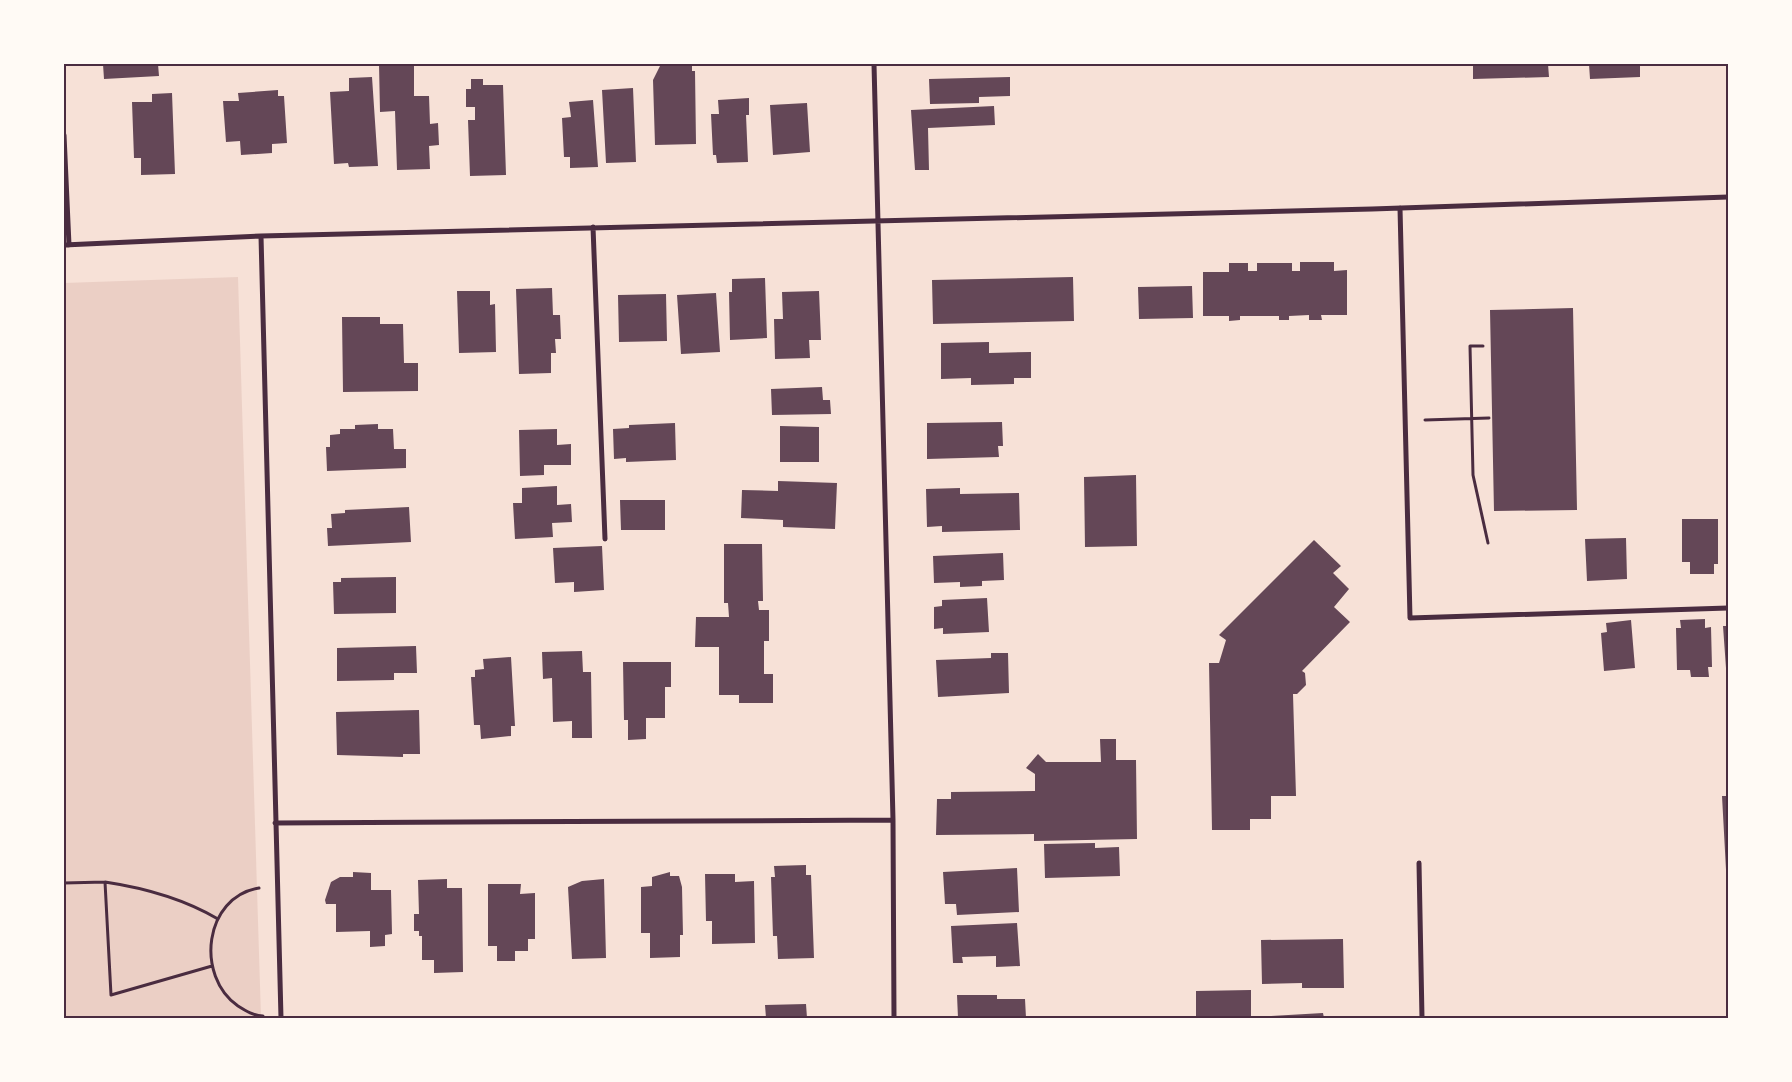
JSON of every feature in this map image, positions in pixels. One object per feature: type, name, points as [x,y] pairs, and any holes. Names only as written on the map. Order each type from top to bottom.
[{"type":"street","points":[[874,64],[893,820],[894,1018]]},
{"type":"street","points":[[64,135],[66,245],[261,236],[593,226],[840,222],[878,219],[1400,208],[1728,197]]},
{"type":"street","points":[[1400,208],[1410,618],[1728,608]]},
{"type":"street","points":[[593,226],[605,539]]},
{"type":"street","points":[[261,236],[281,1018]]},
{"type":"street","points":[[275,823],[893,820]]},
{"type":"street","points":[[1419,863],[1422,1018]]},
{"type":"path","points":[[1483,346],[1470,346],[1473,475],[1488,543]]},
{"type":"path","points":[[1406,420],[1489,418]]},
{"type":"path","points":[[64,883],[106,882],[136,886],[196,906],[218,919]]},
{"type":"path","points":[[106,882],[111,995],[212,966]]},
{"type":"path","points":[[277,886],[250,890],[233,901],[218,919],[210,942],[212,966],[221,990],[232,1002],[257,1016],[281,1018]]},
{"type":"shaded area","points":[[238,277],[261,1018],[64,1018],[64,283]]},
{"type":"building","points":[[103,64],[158,64],[159,76],[104,79]]},
{"type":"building","points":[[379,64],[414,64],[414,96],[429,96],[430,124],[438,123],[439,145],[429,146],[430,169],[397,170],[395,111],[380,112]]},
{"type":"building","points":[[661,64],[692,64],[692,71],[695,71],[696,144],[655,145],[653,80]]},
{"type":"building","points":[[1473,64],[1548,64],[1549,77],[1473,79]]},
{"type":"building","points":[[1589,64],[1640,64],[1640,77],[1590,79]]},
{"type":"building","points":[[372,77],[378,166],[349,167],[348,163],[334,164],[330,92],[349,91],[349,78]]},
{"type":"building","points":[[1010,77],[1010,96],[979,97],[979,103],[930,104],[929,79]]},
{"type":"building","points":[[471,79],[483,79],[483,85],[503,85],[506,175],[470,176],[468,120],[475,120],[475,107],[466,107],[466,89],[471,89]]},
{"type":"building","points":[[633,88],[636,162],[606,163],[602,90]]},
{"type":"building","points":[[278,90],[278,96],[284,96],[287,143],[272,144],[272,153],[241,155],[240,141],[226,142],[223,101],[239,101],[238,93]]},
{"type":"building","points":[[172,93],[175,174],[141,175],[141,158],[134,158],[132,102],[152,102],[152,94]]},
{"type":"building","points":[[749,98],[749,115],[746,115],[748,162],[717,163],[716,155],[713,155],[711,114],[719,114],[718,100]]},
{"type":"building","points":[[593,100],[598,167],[570,168],[570,157],[564,157],[562,118],[571,117],[569,102]]},
{"type":"building","points":[[807,103],[810,152],[773,155],[770,105]]},
{"type":"building","points":[[994,106],[995,125],[928,128],[929,170],[915,170],[911,110]]},
{"type":"building","points":[[1300,262],[1334,262],[1334,271],[1347,270],[1347,315],[1321,315],[1322,320],[1309,320],[1309,315],[1289,316],[1289,320],[1279,320],[1279,316],[1240,316],[1240,320],[1229,321],[1229,316],[1203,316],[1203,272],[1229,272],[1229,263],[1248,263],[1248,271],[1257,271],[1257,263],[1292,263],[1292,271],[1300,271]]},
{"type":"building","points":[[1073,277],[1074,321],[933,324],[932,280]]},
{"type":"building","points":[[765,278],[767,338],[730,340],[729,292],[732,292],[732,279]]},
{"type":"building","points":[[1192,286],[1193,318],[1139,319],[1138,287]]},
{"type":"building","points":[[552,288],[553,315],[560,315],[561,339],[555,339],[556,353],[551,353],[551,373],[519,374],[516,289]]},
{"type":"building","points":[[457,291],[490,291],[490,305],[495,304],[496,352],[459,353]]},
{"type":"building","points":[[819,291],[821,340],[809,340],[810,358],[775,359],[774,319],[783,319],[782,292]]},
{"type":"building","points":[[716,293],[720,352],[681,354],[677,295]]},
{"type":"building","points":[[666,294],[667,341],[619,342],[618,295]]},
{"type":"building","points":[[1573,308],[1577,510],[1494,511],[1490,310]]},
{"type":"building","points":[[342,317],[380,317],[380,324],[403,324],[404,363],[418,363],[418,391],[343,392]]},
{"type":"building","points":[[989,342],[989,353],[1031,352],[1031,378],[1014,378],[1014,384],[971,385],[971,378],[941,379],[941,343]]},
{"type":"building","points":[[822,387],[823,400],[830,400],[831,414],[772,415],[771,389]]},
{"type":"building","points":[[1002,422],[1003,446],[998,446],[999,457],[927,459],[927,423]]},
{"type":"building","points":[[675,423],[676,460],[626,462],[626,458],[614,459],[613,429],[629,428],[629,425]]},
{"type":"building","points":[[378,424],[378,429],[393,429],[394,449],[406,449],[406,468],[327,471],[326,447],[330,447],[330,435],[340,434],[340,429],[355,429],[355,425]]},
{"type":"building","points":[[780,426],[819,427],[819,462],[780,462]]},
{"type":"building","points":[[557,429],[557,445],[571,444],[571,465],[544,465],[544,475],[520,476],[519,430]]},
{"type":"building","points":[[1136,475],[1137,546],[1085,547],[1084,477]]},
{"type":"building","points":[[778,481],[837,483],[835,529],[783,527],[783,520],[741,518],[742,490],[778,491]]},
{"type":"building","points":[[557,486],[557,505],[571,504],[572,522],[552,523],[553,537],[515,539],[513,503],[522,503],[522,488]]},
{"type":"building","points":[[960,488],[960,494],[1019,493],[1020,530],[942,532],[942,526],[927,527],[926,489]]},
{"type":"building","points":[[620,500],[665,500],[665,530],[621,530]]},
{"type":"building","points":[[409,507],[411,542],[328,546],[327,528],[332,528],[331,514],[345,513],[345,510]]},
{"type":"building","points":[[1682,519],[1718,519],[1718,564],[1714,564],[1714,574],[1690,574],[1690,562],[1682,562]]},
{"type":"building","points":[[1626,538],[1627,579],[1587,581],[1585,539]]},
{"type":"building","points":[[1314,540],[1341,566],[1333,573],[1349,589],[1334,607],[1350,622],[1302,671],[1305,673],[1306,685],[1297,694],[1293,694],[1296,796],[1271,796],[1271,819],[1250,819],[1250,830],[1212,830],[1209,663],[1219,663],[1226,640],[1219,635]]},
{"type":"building","points":[[724,544],[762,544],[763,601],[758,601],[759,610],[769,610],[769,641],[764,641],[764,674],[773,674],[773,703],[739,703],[739,695],[719,695],[719,647],[695,647],[696,617],[729,617],[728,603],[724,603]]},
{"type":"building","points":[[602,546],[604,590],[574,592],[574,582],[555,583],[553,548]]},
{"type":"building","points":[[1003,553],[1004,580],[982,581],[982,586],[960,587],[960,582],[934,583],[933,556]]},
{"type":"building","points":[[396,577],[396,613],[334,614],[333,582],[341,582],[341,578]]},
{"type":"building","points":[[987,598],[989,632],[943,634],[943,628],[934,629],[934,607],[942,606],[942,600]]},
{"type":"building","points":[[1705,619],[1705,628],[1711,627],[1712,667],[1708,667],[1709,677],[1691,677],[1690,670],[1677,670],[1676,628],[1681,628],[1680,620]]},
{"type":"building","points":[[1631,620],[1635,668],[1604,671],[1601,633],[1607,632],[1606,623]]},
{"type":"building","points":[[1723,626],[1728,626],[1728,668],[1726,668]]},
{"type":"building","points":[[416,646],[417,673],[394,673],[394,680],[337,681],[337,648]]},
{"type":"building","points":[[582,651],[583,672],[591,672],[592,738],[572,738],[572,721],[553,722],[552,678],[543,679],[542,652]]},
{"type":"building","points":[[991,653],[1008,653],[1009,693],[938,697],[936,660],[991,658]]},
{"type":"building","points":[[511,657],[515,726],[511,726],[511,736],[481,739],[480,725],[474,725],[471,677],[475,677],[475,670],[484,669],[483,659]]},
{"type":"building","points":[[623,662],[671,662],[671,687],[665,687],[665,718],[646,718],[646,739],[628,740],[628,720],[624,720]]},
{"type":"building","points":[[419,710],[420,754],[403,754],[403,757],[337,755],[336,712]]},
{"type":"building","points":[[1100,739],[1116,739],[1116,760],[1136,760],[1137,839],[1034,841],[1034,834],[936,835],[937,799],[951,799],[951,792],[1035,791],[1035,774],[1026,768],[1038,754],[1046,762],[1101,762]]},
{"type":"building","points":[[1722,796],[1728,796],[1728,888],[1727,888]]},
{"type":"building","points":[[1095,843],[1095,848],[1119,847],[1120,876],[1045,878],[1044,844]]},
{"type":"building","points":[[806,865],[806,875],[811,875],[814,958],[778,959],[777,936],[773,936],[771,877],[775,877],[774,866]]},
{"type":"building","points":[[1017,868],[1019,912],[957,915],[956,904],[945,904],[943,872]]},
{"type":"building","points":[[353,872],[371,873],[371,890],[391,890],[392,934],[385,935],[385,946],[370,947],[370,931],[336,932],[336,904],[326,904],[325,900],[331,882],[340,877],[353,877]]},
{"type":"building","points":[[670,872],[670,876],[679,876],[682,887],[683,935],[680,935],[680,957],[650,958],[650,933],[641,933],[641,887],[652,886],[652,877]]},
{"type":"building","points":[[705,874],[735,874],[735,882],[754,881],[755,943],[712,944],[712,921],[706,921]]},
{"type":"building","points":[[447,879],[447,888],[462,888],[463,972],[434,973],[434,960],[422,960],[422,936],[419,936],[419,931],[414,931],[414,914],[419,914],[418,880]]},
{"type":"building","points":[[604,879],[606,958],[572,959],[568,887],[582,881]]},
{"type":"building","points":[[488,884],[521,884],[520,894],[535,893],[535,939],[528,939],[528,951],[515,951],[515,961],[497,961],[497,946],[488,946]]},
{"type":"building","points":[[1017,923],[1020,966],[996,967],[996,956],[962,957],[963,963],[953,963],[951,926]]},
{"type":"building","points":[[1343,939],[1344,988],[1302,988],[1302,983],[1262,984],[1261,940]]},
{"type":"building","points":[[1251,990],[1251,1018],[1196,1018],[1196,991]]},
{"type":"building","points":[[957,995],[997,995],[997,999],[1025,999],[1026,1018],[958,1018]]},
{"type":"building","points":[[806,1004],[807,1018],[766,1018],[765,1005]]},
{"type":"building","points":[[1323,1013],[1324,1018],[1271,1018],[1271,1016]]}]
